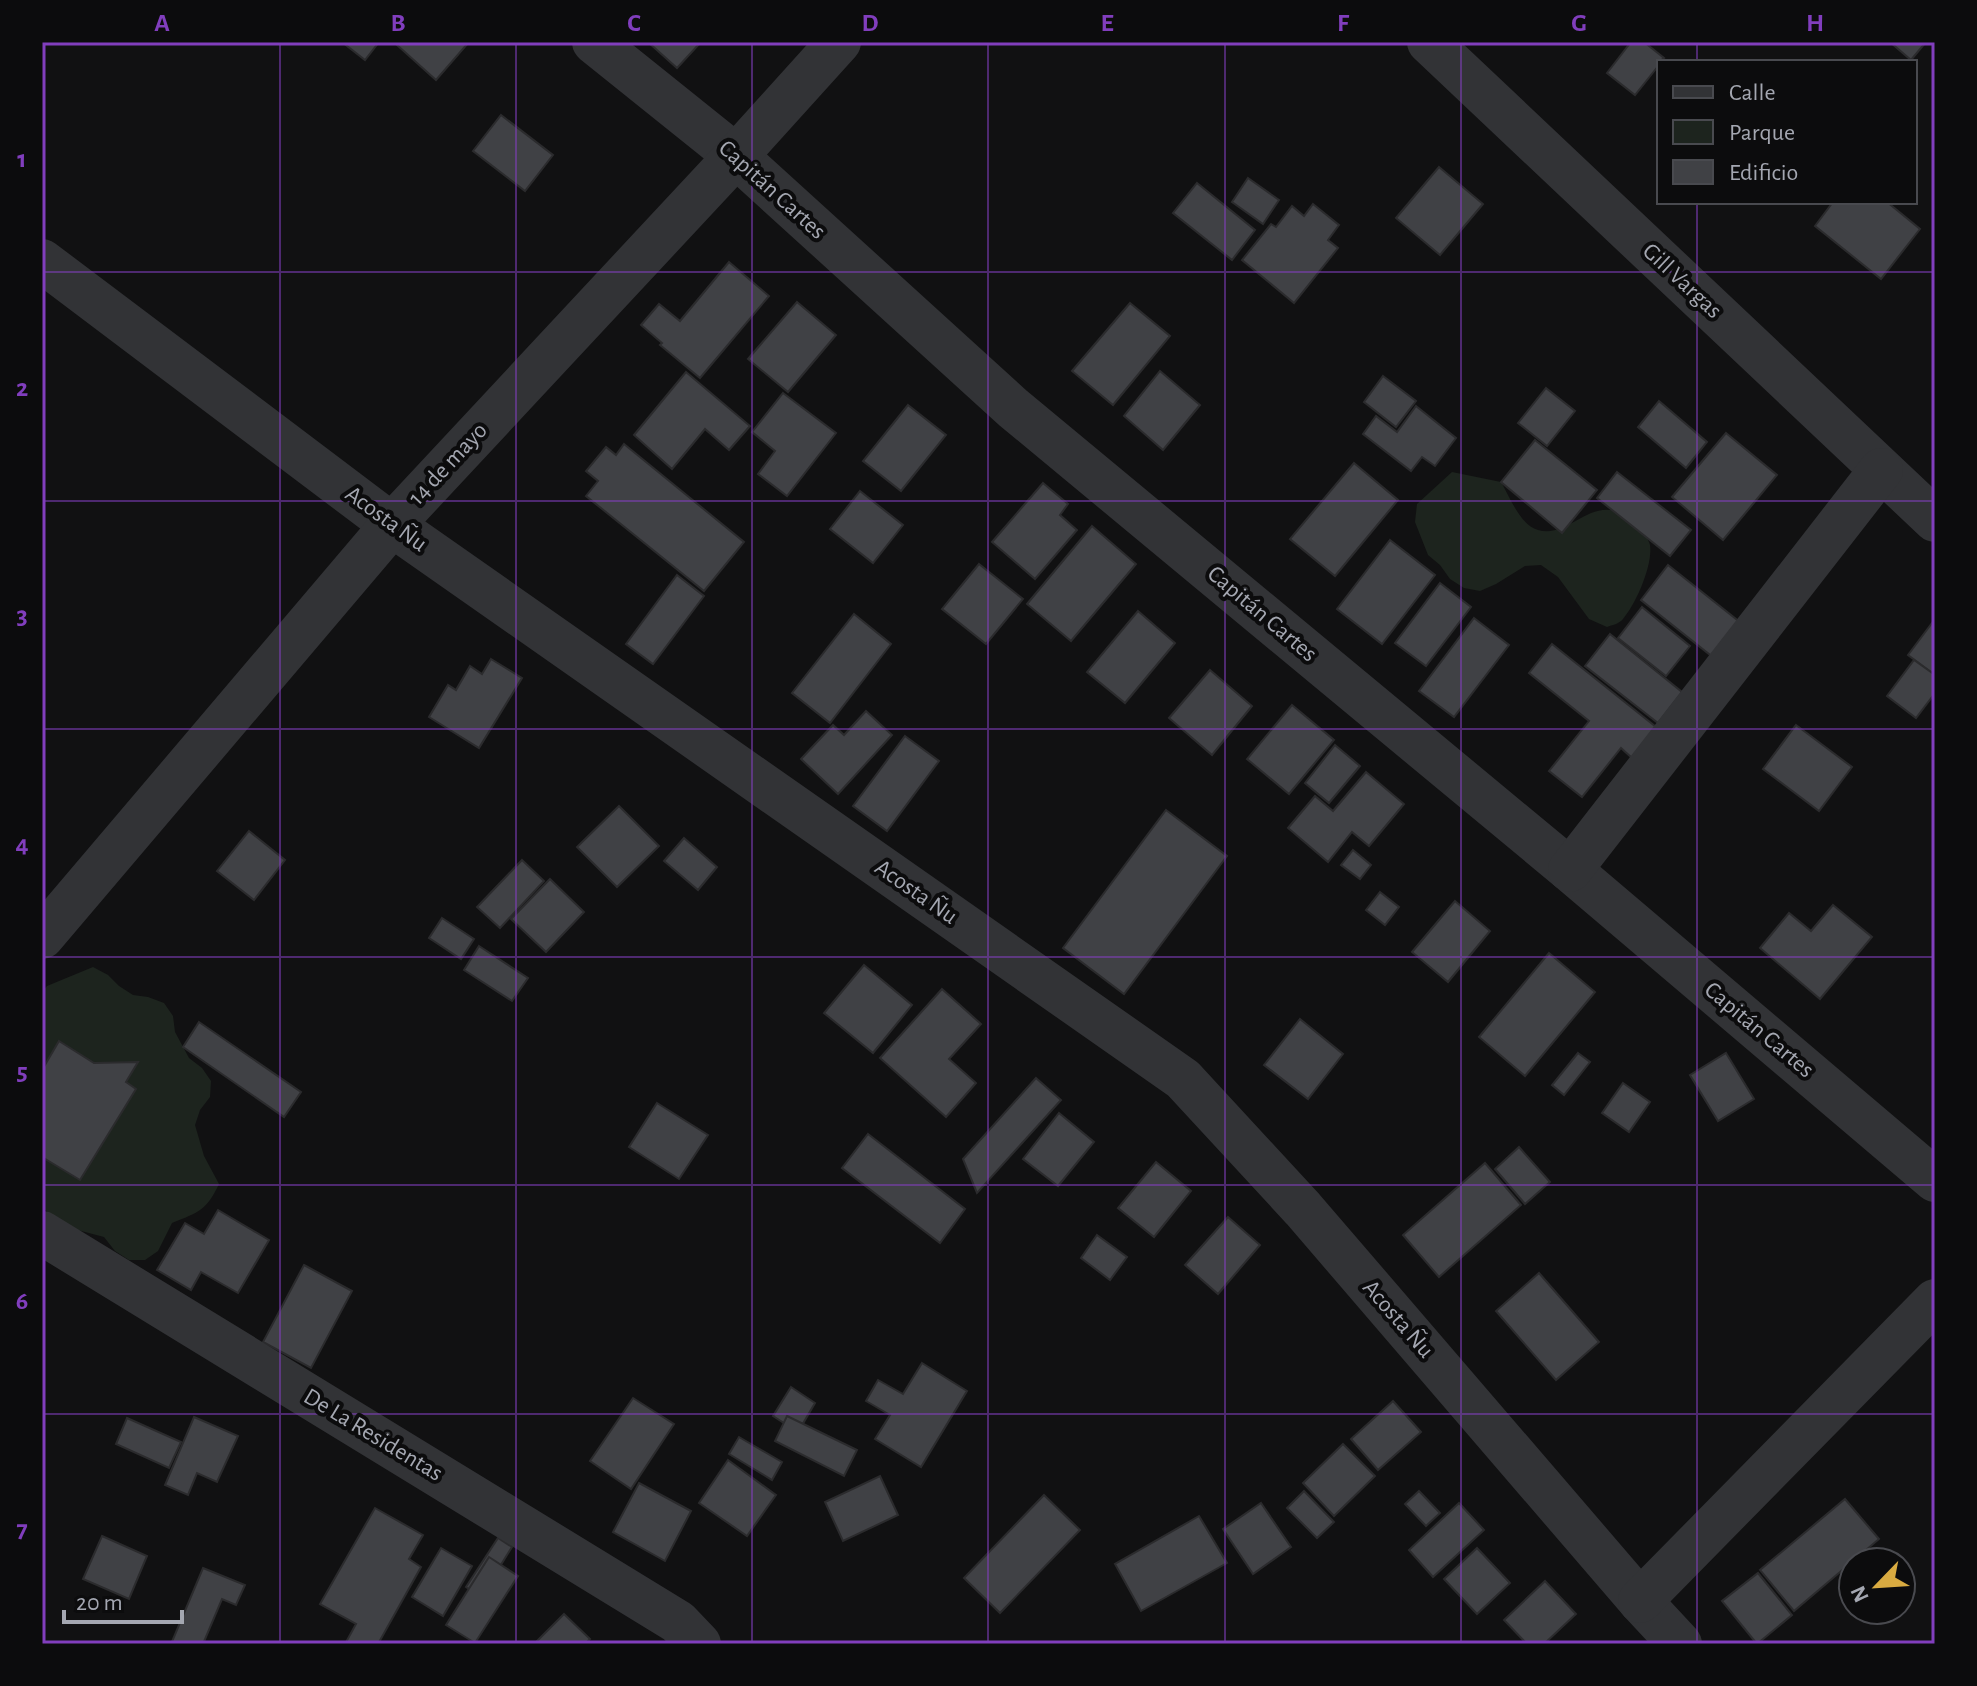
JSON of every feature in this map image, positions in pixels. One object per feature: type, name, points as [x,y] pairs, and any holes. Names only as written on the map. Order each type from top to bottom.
[{"type":"street","name":"Capitán Cartes","points":[[594,42],[736,156],[1013,408],[1570,870],[1935,1180]]},
{"type":"street","name":"14 de mayo","points":[[42,937],[392,525],[839,42]]},
{"type":"street","name":"Gill Vargas","points":[[1429,42],[1935,520]]},
{"type":"street","name":"Acosta Ñu","points":[[42,261],[392,525],[1183,1079],[1303,1209],[1680,1644]]},
{"type":"street","points":[[1570,870],[1881,470]]},
{"type":"street","name":"De La Residentas","points":[[42,1233],[678,1622],[699,1644]]},
{"type":"street","points":[[1640,1601],[1935,1301]]},
{"type":"green space","points":[[1452,472],[1501,482],[1521,517],[1538,530],[1558,529],[1605,510],[1615,511],[1630,520],[1648,541],[1650,553],[1642,584],[1623,619],[1607,627],[1589,619],[1558,577],[1541,565],[1525,566],[1480,591],[1464,588],[1450,579],[1428,555],[1415,522],[1417,504]]},
{"type":"green space","points":[[93,967],[133,995],[164,1003],[173,1016],[175,1032],[189,1058],[202,1068],[211,1081],[210,1097],[200,1110],[195,1125],[204,1156],[219,1184],[201,1210],[172,1223],[158,1251],[145,1260],[129,1260],[115,1251],[104,1237],[70,1228],[42,1207],[42,992],[47,986]]},
{"type":"building","points":[[342,42],[379,42],[365,60]]},
{"type":"building","points":[[400,42],[469,42],[436,80],[397,45]]},
{"type":"building","points":[[648,42],[701,42],[677,68]]},
{"type":"building","points":[[1631,42],[1644,42],[1664,58],[1657,60],[1657,68],[1635,95],[1607,73]]},
{"type":"building","points":[[1890,42],[1926,42],[1911,60]]},
{"type":"building","points":[[501,115],[553,155],[525,191],[473,151]]},
{"type":"building","points":[[1439,167],[1483,204],[1440,255],[1396,218]]},
{"type":"building","points":[[1248,178],[1279,200],[1263,224],[1232,202]]},
{"type":"building","points":[[1197,183],[1255,230],[1232,260],[1173,213]]},
{"type":"building","points":[[1313,204],[1339,225],[1328,240],[1338,248],[1294,303],[1242,260],[1271,224],[1276,227],[1292,206],[1304,216]]},
{"type":"building","points":[[1832,204],[1889,204],[1920,229],[1881,279],[1815,226]]},
{"type":"building","points":[[729,262],[769,296],[700,378],[641,325],[659,304],[680,321]]},
{"type":"building","points":[[797,302],[836,335],[788,392],[748,359]]},
{"type":"building","points":[[1130,303],[1170,336],[1113,405],[1072,371]]},
{"type":"building","points":[[1160,371],[1200,405],[1163,450],[1124,416]]},
{"type":"building","points":[[686,372],[750,426],[729,450],[705,429],[672,469],[634,435]]},
{"type":"building","points":[[1383,376],[1416,401],[1396,427],[1364,402]]},
{"type":"building","points":[[1546,388],[1575,411],[1547,446],[1518,423]]},
{"type":"building","points":[[783,393],[836,433],[787,496],[758,474],[775,451],[752,432]]},
{"type":"building","points":[[1659,401],[1707,442],[1686,468],[1638,427]]},
{"type":"building","points":[[908,405],[946,435],[901,491],[863,461]]},
{"type":"building","points":[[1416,406],[1456,438],[1435,466],[1422,457],[1411,471],[1363,434],[1376,416],[1397,432]]},
{"type":"building","points":[[1726,433],[1777,475],[1723,540],[1672,497]]},
{"type":"building","points":[[1535,440],[1597,490],[1562,533],[1501,482]]},
{"type":"building","points":[[624,444],[744,542],[704,591],[586,496],[598,481],[586,471],[606,447],[616,455]]},
{"type":"building","points":[[1354,463],[1398,500],[1335,576],[1290,539]]},
{"type":"building","points":[[1617,472],[1691,530],[1670,556],[1597,498]]},
{"type":"building","points":[[1043,483],[1068,504],[1060,515],[1077,530],[1035,579],[992,542]]},
{"type":"building","points":[[860,491],[903,525],[873,563],[830,529]]},
{"type":"building","points":[[1092,526],[1136,564],[1071,641],[1027,604]]},
{"type":"building","points":[[1390,540],[1435,575],[1382,644],[1337,609]]},
{"type":"building","points":[[979,564],[1023,599],[986,644],[942,609]]},
{"type":"building","points":[[1668,565],[1741,623],[1714,658],[1641,600]]},
{"type":"building","points":[[677,575],[704,596],[653,664],[626,644]]},
{"type":"building","points":[[1440,583],[1471,607],[1426,666],[1395,643]]},
{"type":"building","points":[[1642,607],[1690,646],[1666,676],[1618,638]]},
{"type":"building","points":[[1138,611],[1175,643],[1125,703],[1087,672]]},
{"type":"building","points":[[854,614],[891,644],[830,723],[792,693]]},
{"type":"building","points":[[1474,618],[1509,645],[1454,717],[1419,691]]},
{"type":"building","points":[[1935,619],[1935,675],[1908,655]]},
{"type":"building","points":[[1610,634],[1682,692],[1658,723],[1585,666]]},
{"type":"building","points":[[1552,644],[1656,727],[1632,758],[1621,748],[1582,797],[1549,771],[1589,721],[1529,673]]},
{"type":"building","points":[[491,659],[522,678],[479,748],[429,717],[448,685],[456,690],[470,666],[482,674]]},
{"type":"building","points":[[1914,660],[1935,675],[1935,693],[1916,718],[1887,696]]},
{"type":"building","points":[[1210,670],[1252,706],[1212,755],[1169,718]]},
{"type":"building","points":[[1292,705],[1334,740],[1289,794],[1247,759]]},
{"type":"building","points":[[866,711],[892,735],[838,794],[801,759],[833,725],[844,735]]},
{"type":"building","points":[[1796,725],[1852,767],[1819,811],[1763,769]]},
{"type":"building","points":[[905,736],[939,761],[887,831],[853,806]]},
{"type":"building","points":[[1335,745],[1360,766],[1329,803],[1305,783]]},
{"type":"building","points":[[1366,772],[1404,804],[1369,846],[1352,832],[1328,862],[1288,828],[1315,796],[1333,811]]},
{"type":"building","points":[[619,806],[659,846],[617,887],[577,847]]},
{"type":"building","points":[[1166,810],[1227,856],[1124,994],[1063,948]]},
{"type":"building","points":[[249,831],[285,860],[254,900],[217,871]]},
{"type":"building","points":[[684,838],[717,867],[698,890],[664,861]]},
{"type":"building","points":[[1353,850],[1371,865],[1360,879],[1341,865]]},
{"type":"building","points":[[522,860],[544,881],[500,928],[477,907]]},
{"type":"building","points":[[550,879],[584,912],[546,952],[511,919]]},
{"type":"building","points":[[1380,892],[1399,907],[1385,925],[1366,910]]},
{"type":"building","points":[[1455,901],[1490,931],[1448,982],[1412,952]]},
{"type":"building","points":[[1833,905],[1872,937],[1820,999],[1760,948],[1789,913],[1811,931]]},
{"type":"building","points":[[442,918],[474,939],[461,959],[429,938]]},
{"type":"building","points":[[479,946],[528,978],[512,1001],[464,970]]},
{"type":"building","points":[[1549,953],[1595,992],[1525,1076],[1479,1037]]},
{"type":"building","points":[[864,965],[912,1005],[873,1053],[824,1013]]},
{"type":"building","points":[[942,989],[981,1024],[949,1059],[976,1083],[946,1117],[880,1058]]},
{"type":"building","points":[[1300,1019],[1343,1054],[1308,1099],[1264,1065]]},
{"type":"building","points":[[199,1022],[301,1092],[284,1117],[183,1047]]},
{"type":"building","points":[[59,1041],[94,1063],[138,1062],[126,1082],[136,1089],[80,1180],[42,1157],[42,1070]]},
{"type":"building","points":[[1578,1053],[1590,1062],[1564,1095],[1552,1085]]},
{"type":"building","points":[[1726,1053],[1754,1099],[1718,1121],[1690,1075]]},
{"type":"building","points":[[1036,1078],[1061,1100],[977,1193],[963,1159]]},
{"type":"building","points":[[1623,1083],[1650,1102],[1629,1132],[1602,1113]]},
{"type":"building","points":[[657,1103],[708,1135],[679,1179],[629,1147]]},
{"type":"building","points":[[1059,1113],[1094,1142],[1058,1186],[1023,1159]]},
{"type":"building","points":[[868,1134],[965,1209],[940,1243],[842,1168]]},
{"type":"building","points":[[1519,1147],[1550,1182],[1525,1204],[1495,1169]]},
{"type":"building","points":[[1156,1162],[1191,1191],[1154,1237],[1118,1208]]},
{"type":"building","points":[[1485,1163],[1521,1205],[1439,1277],[1403,1235]]},
{"type":"building","points":[[218,1210],[269,1240],[238,1293],[201,1272],[191,1290],[157,1270],[185,1223],[204,1234]]},
{"type":"building","points":[[1228,1217],[1260,1245],[1218,1294],[1185,1265]]},
{"type":"building","points":[[1097,1235],[1127,1257],[1110,1280],[1081,1258]]},
{"type":"building","points":[[304,1265],[352,1291],[311,1368],[263,1342]]},
{"type":"building","points":[[1539,1273],[1599,1342],[1556,1380],[1496,1311]]},
{"type":"building","points":[[922,1363],[967,1391],[921,1467],[875,1439],[890,1415],[866,1401],[878,1380],[903,1394]]},
{"type":"building","points":[[791,1387],[815,1403],[798,1432],[773,1416]]},
{"type":"building","points":[[633,1398],[674,1424],[631,1489],[590,1461]]},
{"type":"building","points":[[1393,1401],[1421,1432],[1378,1470],[1351,1439]]},
{"type":"building","points":[[787,1416],[857,1450],[844,1476],[775,1441]]},
{"type":"building","points":[[194,1417],[238,1436],[217,1482],[197,1473],[188,1495],[165,1485]]},
{"type":"building","points":[[127,1418],[181,1442],[169,1468],[116,1444]]},
{"type":"building","points":[[739,1437],[782,1462],[772,1480],[729,1454]]},
{"type":"building","points":[[1343,1444],[1375,1476],[1334,1516],[1303,1483]]},
{"type":"building","points":[[728,1460],[776,1495],[747,1536],[699,1503]]},
{"type":"building","points":[[880,1476],[898,1515],[843,1541],[825,1502]]},
{"type":"building","points":[[639,1483],[691,1511],[665,1561],[613,1532]]},
{"type":"building","points":[[1304,1491],[1334,1522],[1317,1538],[1287,1508]]},
{"type":"building","points":[[1419,1491],[1440,1513],[1426,1526],[1405,1504]]},
{"type":"building","points":[[1044,1495],[1080,1530],[1000,1613],[964,1578]]},
{"type":"building","points":[[1845,1499],[1879,1539],[1871,1546],[1837,1546],[1837,1575],[1794,1611],[1760,1570]]},
{"type":"building","points":[[1261,1503],[1291,1547],[1253,1574],[1223,1529]]},
{"type":"building","points":[[1459,1503],[1484,1530],[1433,1577],[1409,1550]]},
{"type":"building","points":[[375,1508],[423,1535],[409,1559],[421,1567],[378,1644],[345,1644],[356,1624],[320,1604]]},
{"type":"building","points":[[1199,1516],[1227,1563],[1141,1611],[1115,1564]]},
{"type":"building","points":[[102,1536],[147,1556],[129,1599],[83,1579]]},
{"type":"building","points":[[498,1538],[512,1547],[481,1597],[466,1587]]},
{"type":"building","points":[[441,1548],[472,1566],[443,1616],[412,1597]]},
{"type":"building","points":[[1477,1548],[1510,1583],[1477,1614],[1444,1579]]},
{"type":"building","points":[[489,1557],[518,1576],[475,1643],[446,1625]]},
{"type":"building","points":[[203,1568],[245,1585],[236,1605],[222,1599],[203,1644],[171,1644]]},
{"type":"building","points":[[1758,1573],[1792,1615],[1757,1644],[1722,1601]]},
{"type":"building","points":[[1545,1581],[1576,1614],[1544,1644],[1527,1644],[1504,1620]]},
{"type":"building","points":[[564,1614],[590,1639],[585,1644],[534,1644]]}]
